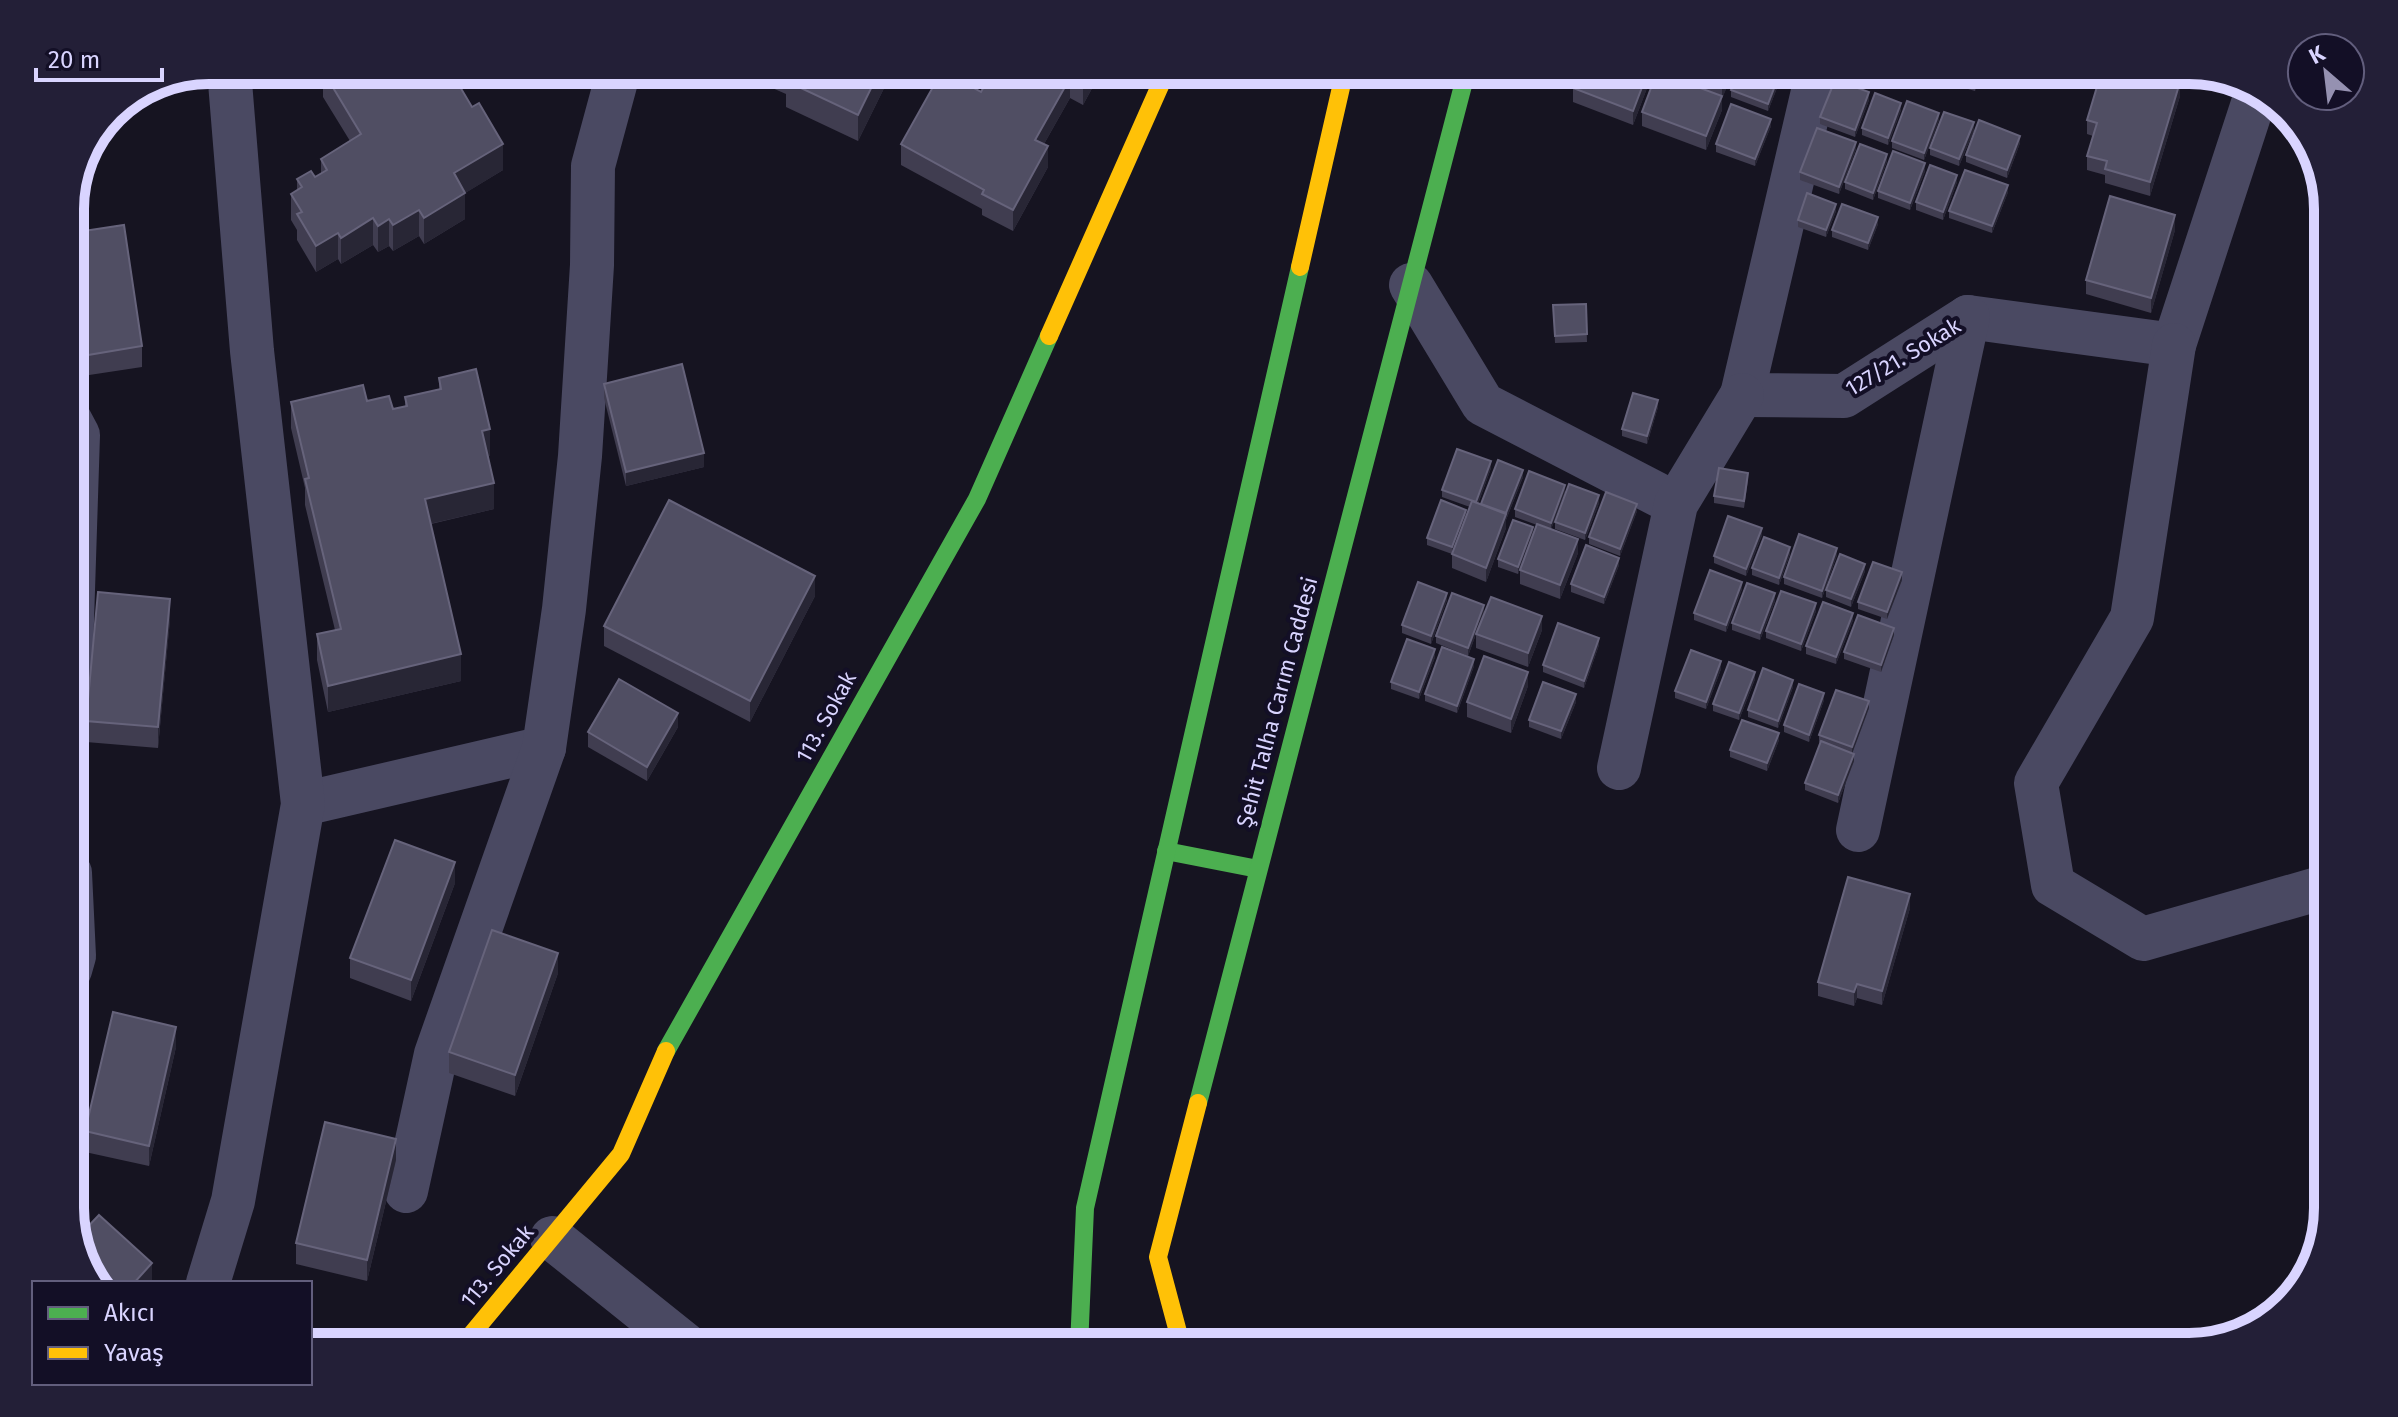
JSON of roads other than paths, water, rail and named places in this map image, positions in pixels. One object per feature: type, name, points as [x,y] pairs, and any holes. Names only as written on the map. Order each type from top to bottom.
[{"type":"street","points":[[209,1281],[233,1201],[303,804],[252,351],[230,84]]},
{"type":"street","points":[[406,1191],[436,1054],[544,748],[564,609],[580,456],[592,265],[593,166],[615,84]]},
{"type":"street","name":"113. Sokak","points":[[473,1333],[621,1154],[671,1040],[977,499],[1161,84]]},
{"type":"street","points":[[1080,1333],[1085,1208],[1342,84]]},
{"type":"street","name":"Şehit Talha Carım Caddesi","points":[[1178,1333],[1158,1257],[1463,84]]},
{"type":"street","points":[[1619,768],[1676,504],[1742,395],[1815,84]]},
{"type":"street","points":[[2253,102],[2174,345],[2132,618],[2036,783],[2053,885],[2143,939],[2314,888]]},
{"type":"street","points":[[1411,285],[1483,404],[1676,504]]},
{"type":"street","points":[[1858,830],[1968,317]]},
{"type":"street","name":"127/21. Sokak","points":[[1742,395],[1844,396],[1968,317],[2174,345]]},
{"type":"street","points":[[303,804],[544,748]]},
{"type":"street","points":[[1166,851],[1258,869]]},
{"type":"street","points":[[552,1238],[671,1333]]}]
